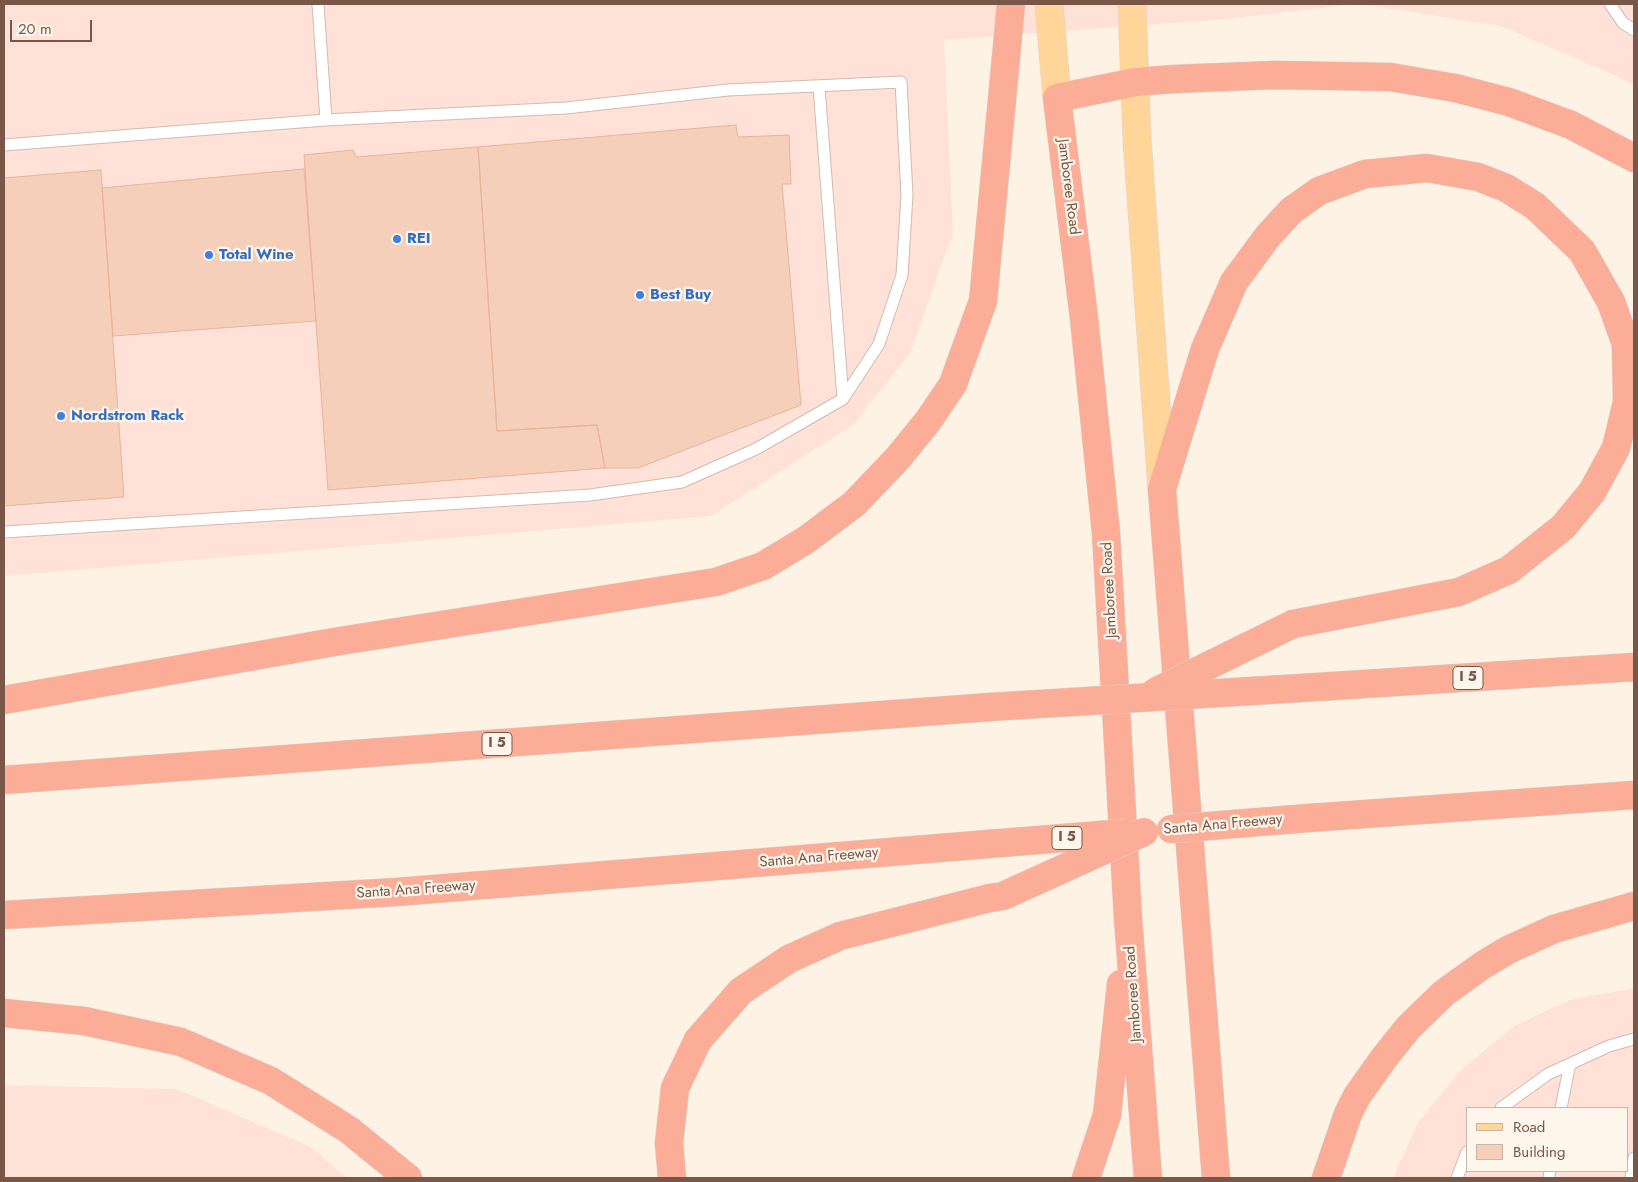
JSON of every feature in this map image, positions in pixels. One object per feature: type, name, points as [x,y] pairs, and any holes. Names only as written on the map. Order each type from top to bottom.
[{"type":"highway","points":[[4,700],[340,641],[716,582],[763,566],[806,540],[854,504],[898,458],[928,421],[953,384],[983,301],[1011,4]]},
{"type":"highway","points":[[1057,98],[1136,82],[1275,75],[1390,77],[1455,88],[1509,102],[1571,125],[1634,158]]},
{"type":"highway","name":"Jamboree Road","points":[[1057,98],[1084,318],[1106,533],[1128,918],[1148,1178]]},
{"type":"highway","points":[[1145,696],[1293,624],[1459,592],[1509,570],[1563,527],[1592,492],[1628,424],[1626,344],[1611,302],[1582,252],[1535,206],[1506,188],[1478,177],[1427,168],[1365,174],[1319,191],[1291,211],[1268,236],[1234,282],[1206,349],[1162,489],[1216,1178]]},
{"type":"highway","name":"I 5","points":[[4,780],[1145,696],[1634,667]]},
{"type":"highway","name":"Santa Ana Freeway","points":[[4,914],[397,892],[1309,818],[1634,795]]},
{"type":"highway","points":[[672,1178],[668,1144],[676,1088],[698,1040],[741,991],[789,959],[840,936],[1003,896],[1144,832]]},
{"type":"highway","points":[[1326,1178],[1348,1114],[1358,1096],[1402,1036],[1444,993],[1483,965],[1516,946],[1554,929],[1634,906]]},
{"type":"highway","points":[[1086,1178],[1107,1115],[1128,918]]},
{"type":"highway","points":[[4,1013],[84,1021],[181,1042],[271,1081],[349,1130],[408,1178]]},
{"type":"main road","name":"Jamboree Road","points":[[1050,4],[1057,98]]},
{"type":"main road","points":[[1132,4],[1137,139],[1162,489]]},
{"type":"lane","points":[[318,4],[326,120]]},
{"type":"lane","points":[[1610,4],[1623,23],[1634,30]]},
{"type":"lane","points":[[4,144],[326,120],[566,108],[728,90],[901,82],[907,195],[902,274],[879,344],[843,399],[756,449],[682,482],[590,495],[4,532]]},
{"type":"lane","points":[[819,87],[843,399]]},
{"type":"lane","points":[[1502,1107],[1548,1074],[1609,1046],[1634,1040]]},
{"type":"lane","points":[[1562,1107],[1570,1064]]},
{"type":"lane","points":[[1457,1178],[1466,1155]]},
{"type":"lane","points":[[1631,1178],[1634,1158]]},
{"type":"shaded area","points":[[4,4],[1357,4],[1226,19],[944,40],[953,233],[910,353],[854,424],[711,516],[4,576]]},
{"type":"shaded area","points":[[1362,4],[1634,4],[1634,86],[1619,77],[1501,26]]},
{"type":"shaded area","points":[[1634,988],[1634,1178],[1393,1178],[1417,1124],[1462,1069],[1514,1026],[1570,1000]]},
{"type":"shaded area","points":[[4,1085],[177,1089],[311,1147],[347,1178],[4,1178]]},
{"type":"building","name":"Best Buy","points":[[736,125],[738,137],[789,135],[791,184],[782,184],[801,405],[638,468],[605,468],[597,425],[497,431],[478,147]]},
{"type":"building","name":"REI","points":[[478,147],[497,431],[597,425],[605,468],[328,490],[304,155],[353,150],[356,157]]},
{"type":"building","name":"Total Wine","points":[[304,169],[316,321],[113,336],[102,188]]},
{"type":"building","name":"Nordstrom Rack","points":[[101,170],[124,497],[4,506],[4,178]]},
{"type":"place","name":"REI","points":[[397,239]]},
{"type":"place","name":"Total Wine","points":[[209,255]]},
{"type":"place","name":"Best Buy","points":[[640,295]]},
{"type":"place","name":"Nordstrom Rack","points":[[61,416]]}]
